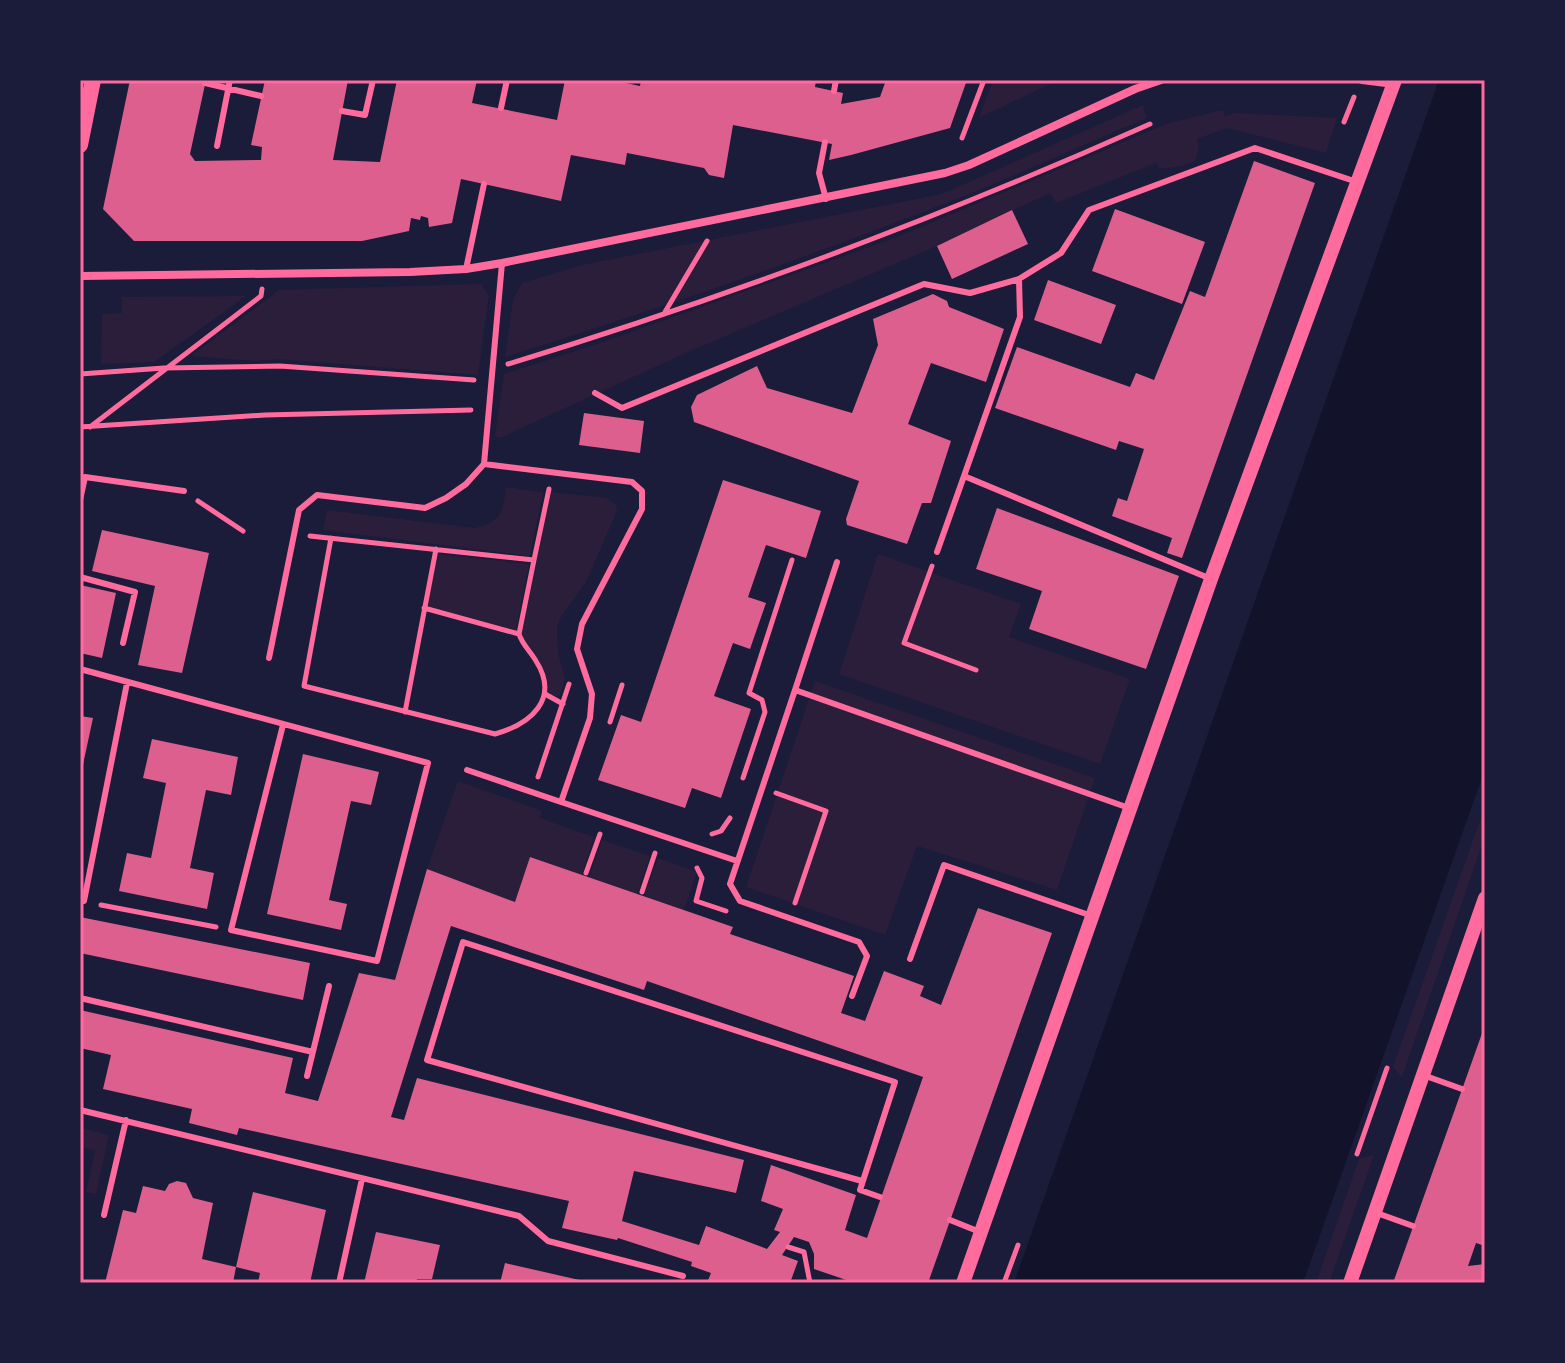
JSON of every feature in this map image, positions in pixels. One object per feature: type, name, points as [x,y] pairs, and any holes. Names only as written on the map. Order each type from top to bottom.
[{"type":"main road","points":[[80,145],[93,80]]},
{"type":"street","points":[[80,276],[410,272],[466,269],[502,263],[826,199],[969,165],[1161,80]]},
{"type":"street","points":[[963,1283],[1211,579],[1394,82],[1362,80]]},
{"type":"street","points":[[1350,1283],[1481,920],[1485,898]]},
{"type":"lane","points":[[217,146],[230,80]]},
{"type":"lane","points":[[342,111],[365,115],[373,80]]},
{"type":"lane","points":[[501,108],[507,80]]},
{"type":"lane","points":[[834,91],[836,80]]},
{"type":"lane","points":[[205,83],[261,96]]},
{"type":"lane","points":[[825,142],[819,173],[826,199]]},
{"type":"lane","points":[[595,393],[622,408],[924,284],[970,293],[1019,279],[1061,253],[1089,210],[1255,148],[1357,182]]},
{"type":"lane","points":[[466,269],[484,184]]},
{"type":"lane","points":[[269,658],[299,510],[317,495],[425,508],[456,491],[484,464],[502,263]]},
{"type":"lane","points":[[937,552],[1020,317],[1019,279]]},
{"type":"lane","points":[[484,464],[632,482],[642,491],[642,509],[582,624],[577,649],[592,694],[590,718],[561,802]]},
{"type":"lane","points":[[964,476],[1211,579]]},
{"type":"lane","points":[[80,500],[85,477],[184,491]]},
{"type":"lane","points":[[837,562],[730,884],[740,901],[859,942],[867,956],[852,996]]},
{"type":"lane","points":[[80,577],[135,592],[123,643]]},
{"type":"lane","points":[[80,669],[428,763],[377,961],[231,930],[283,725]]},
{"type":"lane","points":[[84,901],[127,683]]},
{"type":"lane","points":[[795,690],[1129,808]]},
{"type":"lane","points":[[467,770],[737,861]]},
{"type":"lane","points":[[910,959],[944,865],[1092,916]]},
{"type":"lane","points":[[862,1181],[427,1060],[463,942],[895,1082],[860,1190],[880,1197]]},
{"type":"lane","points":[[307,1076],[329,986]]},
{"type":"lane","points":[[80,998],[313,1052]]},
{"type":"lane","points":[[1423,1075],[1462,1089]]},
{"type":"lane","points":[[80,1110],[519,1216],[548,1241],[683,1276]]},
{"type":"lane","points":[[104,1215],[126,1120]]},
{"type":"lane","points":[[339,1283],[362,1179]]},
{"type":"lane","points":[[1374,1212],[1413,1226]]},
{"type":"lane","points":[[950,1220],[981,1232]]},
{"type":"path","points":[[962,138],[984,80]]},
{"type":"path","points":[[1344,122],[1354,94]]},
{"type":"path","points":[[504,365],[665,313],[965,203],[1150,124]]},
{"type":"path","points":[[665,313],[720,220]]},
{"type":"path","points":[[89,427],[261,296],[262,286]]},
{"type":"path","points":[[80,374],[164,368],[280,366],[478,380]]},
{"type":"path","points":[[80,427],[265,415],[488,410]]},
{"type":"path","points":[[331,538],[304,686],[495,734],[513,729],[530,719],[545,694],[538,663],[519,634],[552,472]]},
{"type":"path","points":[[184,491],[243,531]]},
{"type":"path","points":[[293,534],[534,560]]},
{"type":"path","points":[[405,712],[436,549]]},
{"type":"path","points":[[937,552],[904,643],[976,670]]},
{"type":"path","points":[[790,919],[826,811],[742,781],[765,712],[762,700],[749,693],[792,560]]},
{"type":"path","points":[[424,608],[519,634]]},
{"type":"path","points":[[606,733],[622,685]]},
{"type":"path","points":[[545,694],[563,704]]},
{"type":"path","points":[[698,829],[712,834],[721,831],[734,807]]},
{"type":"path","points":[[585,829],[614,839]]},
{"type":"path","points":[[586,873],[600,834]]},
{"type":"path","points":[[641,848],[668,857]]},
{"type":"path","points":[[642,892],[655,853]]},
{"type":"path","points":[[695,866],[702,878],[696,901],[740,916]]},
{"type":"path","points":[[84,901],[231,930]]},
{"type":"path","points":[[1357,1154],[1387,1068]]},
{"type":"path","points":[[1004,1283],[1018,1245]]},
{"type":"path","points":[[788,1247],[804,1252],[810,1283]]},
{"type":"shaded area","points":[[993,80],[1058,80],[979,118]]},
{"type":"shaded area","points":[[1439,80],[1485,80],[1485,769],[1303,1283],[1014,1283]]},
{"type":"shaded area","points":[[1143,105],[1147,118],[971,193],[727,284],[505,357],[513,300],[522,283],[582,265],[942,194]]},
{"type":"shaded area","points":[[1223,110],[1225,116],[1235,113],[1337,118],[1326,153],[1227,128],[1197,139],[1199,149],[1195,161],[1182,166],[1159,169],[1156,163],[1056,203],[1050,193],[937,246],[688,352],[500,438],[495,436],[504,374],[897,237],[1169,123]]},
{"type":"shaded area","points":[[481,284],[489,295],[478,375],[278,359],[257,361],[191,356],[279,290]]},
{"type":"shaded area","points":[[246,296],[154,362],[101,364],[102,314],[122,313],[122,297]]},
{"type":"shaded area","points":[[506,487],[543,492],[530,556],[323,530],[327,510],[474,528],[483,526],[499,515]]},
{"type":"shaded area","points":[[551,492],[607,498],[616,505],[617,511],[586,582],[557,627],[558,652],[565,679],[559,697],[547,693],[541,666],[521,636]]},
{"type":"shaded area","points":[[437,554],[529,564],[516,631],[427,606]]},
{"type":"shaded area","points":[[878,554],[1021,604],[1009,637],[1130,679],[1100,764],[839,674]]},
{"type":"shaded area","points":[[815,681],[1095,778],[1057,890],[917,846],[885,935],[746,887]]},
{"type":"shaded area","points":[[458,781],[542,811],[540,818],[594,837],[582,875],[530,857],[515,902],[427,869]]},
{"type":"shaded area","points":[[1485,806],[1485,836],[1402,1077],[1393,1067]]},
{"type":"shaded area","points":[[602,840],[650,856],[637,894],[589,877]]},
{"type":"shaded area","points":[[658,858],[697,872],[684,910],[644,896]]},
{"type":"shaded area","points":[[80,1128],[109,1135],[96,1194],[86,1192],[95,1151],[80,1147]]},
{"type":"shaded area","points":[[1374,1155],[1329,1283],[1316,1283],[1359,1159]]},
{"type":"building","points":[[130,80],[206,80],[190,154],[195,161],[261,160],[262,147],[251,145],[265,80],[348,80],[333,160],[380,162],[397,80],[477,80],[472,103],[557,120],[565,80],[612,80],[640,86],[641,80],[816,80],[815,87],[843,93],[841,104],[880,97],[886,80],[967,80],[950,128],[829,160],[832,144],[733,125],[724,178],[709,175],[704,168],[627,153],[625,165],[571,155],[561,201],[461,179],[452,223],[429,227],[428,218],[411,218],[409,231],[362,241],[134,241],[103,209]]},
{"type":"building","points":[[1254,161],[1315,183],[1182,558],[1167,553],[1172,538],[1112,516],[1118,498],[1127,501],[1144,449],[1119,441],[1116,450],[995,408],[1017,347],[1130,387],[1136,373],[1154,380],[1190,291],[1205,297]]},
{"type":"building","points":[[1115,209],[1205,242],[1182,304],[1092,271]]},
{"type":"building","points":[[1012,210],[1028,244],[952,279],[937,246]]},
{"type":"building","points":[[1048,280],[1116,305],[1101,344],[1034,320]]},
{"type":"building","points":[[933,294],[947,301],[949,307],[1004,329],[986,382],[931,363],[908,424],[951,441],[931,503],[922,503],[907,544],[847,525],[846,519],[859,481],[694,422],[691,407],[697,395],[757,366],[767,388],[852,413],[878,345],[873,319]]},
{"type":"building","points":[[584,413],[644,421],[640,453],[579,445]]},
{"type":"building","points":[[723,480],[821,511],[806,558],[766,545],[748,597],[766,603],[750,649],[733,643],[714,696],[751,709],[721,798],[692,788],[685,808],[598,780],[621,715],[641,722]]},
{"type":"building","points":[[997,508],[1179,576],[1146,669],[1029,629],[1042,591],[976,569]]},
{"type":"building","points":[[102,530],[209,553],[182,673],[138,665],[155,586],[92,571]]},
{"type":"building","points":[[80,585],[116,593],[102,658],[80,653]]},
{"type":"building","points":[[80,716],[93,718],[81,774],[80,773]]},
{"type":"building","points":[[152,739],[238,757],[231,795],[206,790],[190,868],[214,873],[207,909],[119,891],[127,853],[151,858],[166,783],[143,778]]},
{"type":"building","points":[[303,754],[379,772],[371,805],[351,801],[329,900],[347,904],[341,930],[267,914]]},
{"type":"building","points":[[530,857],[733,927],[730,934],[854,976],[841,1013],[865,1021],[884,971],[924,986],[920,996],[941,1005],[978,908],[1052,933],[928,1283],[855,1283],[814,1269],[814,1254],[809,1242],[794,1237],[782,1255],[798,1261],[790,1283],[707,1283],[711,1273],[691,1266],[692,1262],[618,1238],[562,1228],[569,1201],[239,1128],[237,1135],[189,1123],[192,1109],[103,1089],[111,1055],[80,1048],[80,1010],[293,1058],[285,1093],[318,1101],[359,973],[395,980],[427,869],[515,902]],"holes":[[[451,926],[644,990],[647,981],[923,1077],[867,1238],[845,1230],[856,1195],[771,1165],[761,1201],[783,1209],[774,1230],[780,1232],[767,1249],[706,1226],[699,1245],[622,1221],[634,1171],[736,1193],[744,1160],[417,1078],[404,1120],[391,1117]]]},
{"type":"building","points":[[80,917],[310,963],[303,1000],[80,953]]},
{"type":"building","points":[[1485,1025],[1485,1246],[1476,1243],[1468,1266],[1485,1264],[1485,1283],[1393,1283]]},
{"type":"building","points":[[177,1181],[186,1183],[193,1198],[213,1203],[202,1259],[236,1267],[233,1283],[105,1283],[123,1210],[136,1213],[143,1186],[165,1191],[169,1184]]},
{"type":"building","points":[[253,1192],[326,1210],[310,1283],[258,1283],[260,1273],[236,1267]]},
{"type":"building","points":[[376,1232],[440,1245],[432,1279],[417,1279],[416,1283],[364,1283]]},
{"type":"building","points":[[505,1263],[588,1282],[588,1283],[500,1283]]}]
